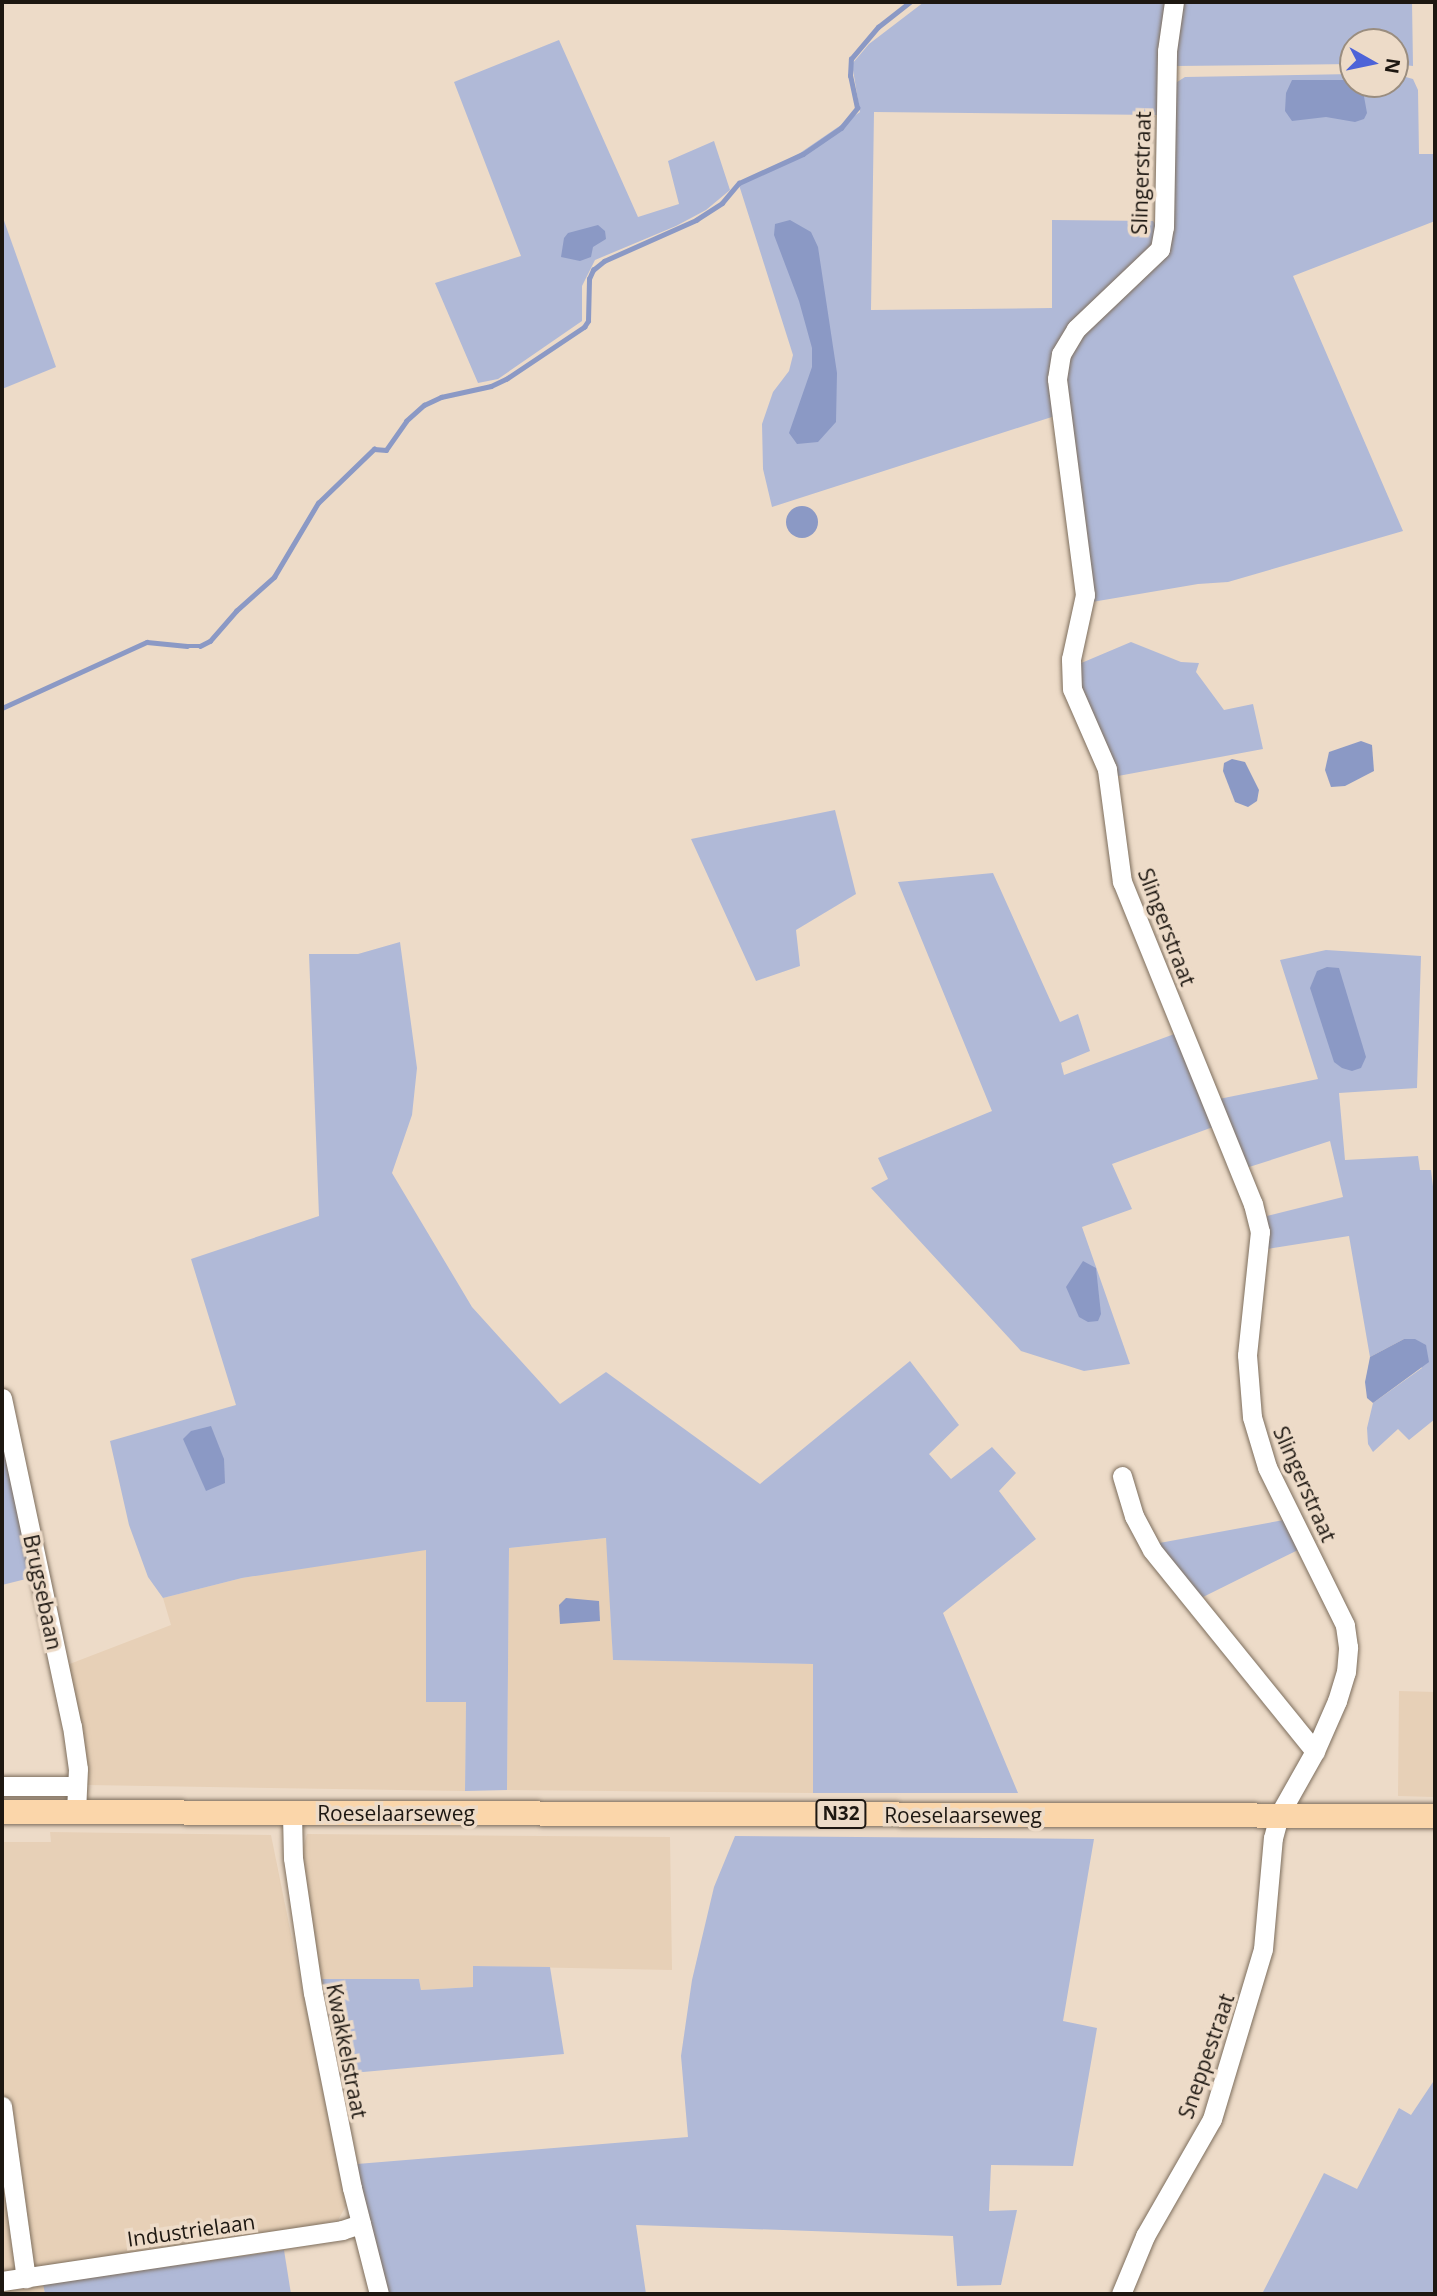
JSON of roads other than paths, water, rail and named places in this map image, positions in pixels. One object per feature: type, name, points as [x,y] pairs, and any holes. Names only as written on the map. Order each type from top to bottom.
[{"type":"main road","name":"N32","points":[[2,1812],[76,1812]]},
{"type":"main road","name":"Roeselaarseweg","points":[[76,1812],[1435,1816]]},
{"type":"street","name":"Slingerstraat","points":[[1174,2],[1167,51],[1164,227],[1160,249],[1076,329],[1061,354],[1058,379],[1086,595],[1071,659],[1072,689],[1107,769],[1122,882],[1253,1203],[1260,1232],[1247,1355],[1252,1417],[1267,1467],[1345,1625],[1348,1647],[1346,1672],[1337,1702],[1315,1751],[1279,1815]]},
{"type":"street","name":"Brugsebaan","points":[[2,1398],[72,1726],[78,1769],[76,1812]]},
{"type":"street","points":[[1122,1476],[1134,1516],[1152,1550],[1315,1751]]},
{"type":"street","points":[[2,1786],[77,1786]]},
{"type":"street","name":"Kwakkelstraat","points":[[292,1814],[293,1858],[327,2074],[379,2294]]},
{"type":"street","name":"Sneppestraat","points":[[1121,2294],[1145,2236],[1212,2119],[1263,1949],[1273,1838],[1279,1815]]},
{"type":"street","points":[[2,2106],[26,2278]]},
{"type":"street","name":"Industrielaan","points":[[2,2281],[342,2231],[361,2224]]},
{"type":"waterway","points":[[2,708],[147,642],[200,646],[210,641],[236,611],[274,577],[318,503],[374,449],[386,450],[406,421],[424,405],[441,397],[491,386],[506,379],[584,327],[588,321],[589,279],[593,270],[604,261],[696,220],[722,203],[739,183],[803,154],[841,128],[857,108],[850,76],[851,59],[878,27],[910,2]]}]
